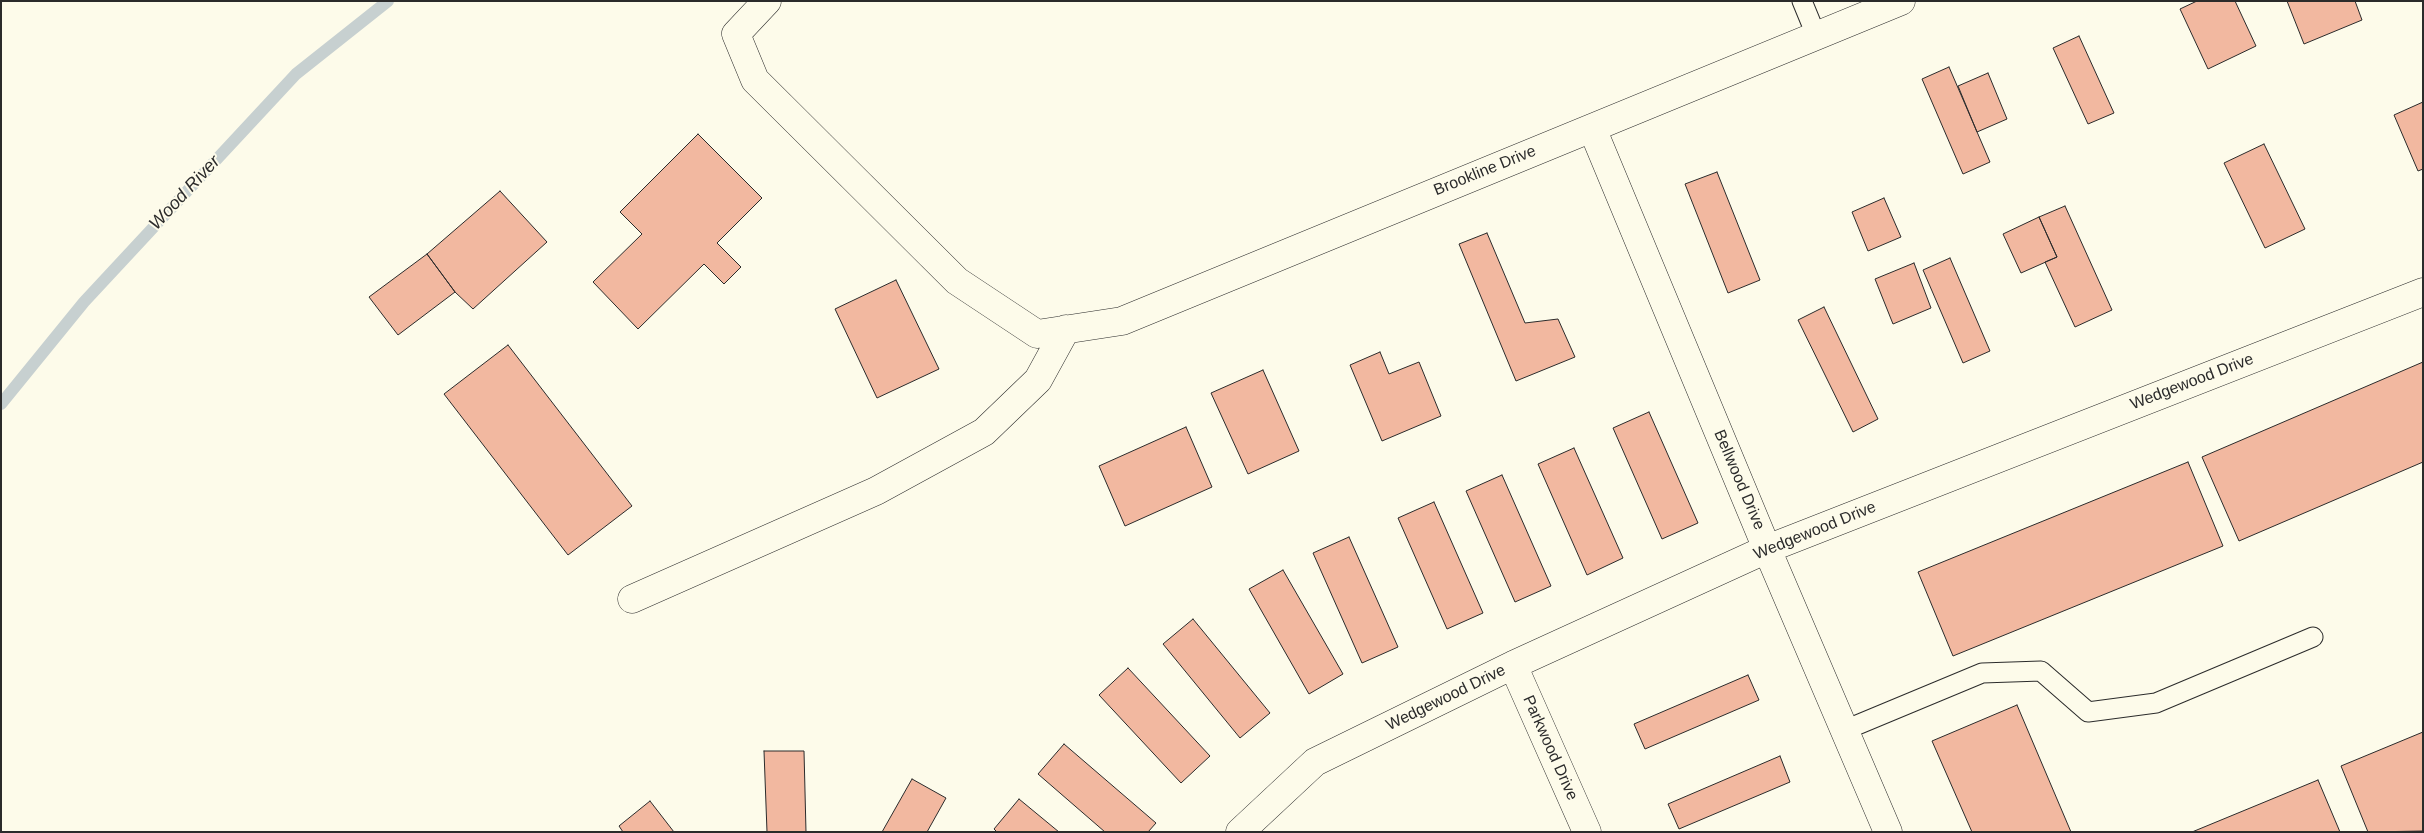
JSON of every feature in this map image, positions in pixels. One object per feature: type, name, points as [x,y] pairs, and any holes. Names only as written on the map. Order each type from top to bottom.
[{"type":"street","name":"Brookline Drive","points":[[767,1],[736,34],[755,80],[957,281],[1037,334],[1122,321],[1901,1]]},
{"type":"street","name":"Bellwood Drive","points":[[1592,128],[1767,549],[1888,832]]},
{"type":"street","name":"Wedgewood Drive","points":[[1240,832],[1316,762],[1513,665],[1767,549],[2423,292]]},
{"type":"street","points":[[632,599],[876,491],[984,432],[1038,380],[1066,329]]},
{"type":"street","name":"Parkwood Drive","points":[[1513,665],[1587,832]]},
{"type":"lane","points":[[1802,1],[1816,35]]},
{"type":"lane","points":[[1844,730],[1982,673],[2041,671],[2088,712],[2156,702],[2313,637]]},
{"type":"building","points":[[2197,1],[2235,1],[2256,46],[2208,69],[2180,9]]},
{"type":"building","points":[[2287,1],[2355,1],[2362,20],[2304,44]]},
{"type":"building","points":[[2079,36],[2114,113],[2088,124],[2053,48]]},
{"type":"building","points":[[1949,67],[1990,162],[1963,174],[1922,79]]},
{"type":"building","points":[[1988,73],[2007,119],[1977,132],[1958,86]]},
{"type":"building","points":[[2423,102],[2423,169],[2418,171],[2394,115]]},
{"type":"building","points":[[698,134],[762,198],[717,243],[741,267],[724,284],[704,264],[638,329],[593,282],[642,234],[620,212]]},
{"type":"building","points":[[2264,144],[2305,229],[2265,248],[2224,163]]},
{"type":"building","points":[[1717,172],[1760,280],[1728,293],[1685,184]]},
{"type":"building","points":[[500,191],[547,242],[473,309],[455,292],[427,254]]},
{"type":"building","points":[[1884,198],[1901,237],[1868,251],[1852,212]]},
{"type":"building","points":[[2065,206],[2112,310],[2075,327],[2045,262],[2057,257],[2039,217]]},
{"type":"building","points":[[2039,217],[2057,257],[2021,273],[2003,234]]},
{"type":"building","points":[[1487,233],[1525,323],[1558,319],[1575,357],[1516,381],[1459,244]]},
{"type":"building","points":[[427,254],[455,292],[398,335],[369,297]]},
{"type":"building","points":[[1950,258],[1990,351],[1963,363],[1923,270]]},
{"type":"building","points":[[1914,263],[1931,308],[1893,324],[1875,279]]},
{"type":"building","points":[[896,280],[939,369],[877,398],[835,309]]},
{"type":"building","points":[[1824,307],[1878,419],[1853,432],[1798,320]]},
{"type":"building","points":[[508,345],[632,506],[568,555],[444,394]]},
{"type":"building","points":[[1380,352],[1389,374],[1419,362],[1441,416],[1382,441],[1350,365]]},
{"type":"building","points":[[2423,362],[2423,462],[2239,541],[2202,457]]},
{"type":"building","points":[[1263,370],[1299,451],[1248,474],[1211,393]]},
{"type":"building","points":[[1649,412],[1698,523],[1662,539],[1613,428]]},
{"type":"building","points":[[1186,427],[1212,487],[1125,526],[1099,466]]},
{"type":"building","points":[[1574,448],[1623,558],[1587,575],[1538,464]]},
{"type":"building","points":[[2188,462],[2223,546],[1953,656],[1918,572]]},
{"type":"building","points":[[1502,475],[1551,586],[1515,602],[1466,491]]},
{"type":"building","points":[[1434,502],[1483,613],[1447,629],[1398,518]]},
{"type":"building","points":[[1349,537],[1398,647],[1362,663],[1313,553]]},
{"type":"building","points":[[1283,570],[1343,674],[1309,694],[1249,589]]},
{"type":"building","points":[[1193,619],[1270,713],[1240,738],[1163,644]]},
{"type":"building","points":[[1128,668],[1210,756],[1181,783],[1099,695]]},
{"type":"building","points":[[1748,675],[1759,700],[1645,749],[1634,724]]},
{"type":"building","points":[[2017,705],[2071,832],[1972,832],[1932,741]]},
{"type":"building","points":[[2423,732],[2423,831],[2368,832],[2341,766]]},
{"type":"building","points":[[1064,744],[1156,823],[1148,832],[1105,832],[1038,774]]},
{"type":"building","points":[[764,751],[804,751],[806,832],[767,832]]},
{"type":"building","points":[[1780,756],[1790,782],[1679,829],[1668,804]]},
{"type":"building","points":[[912,779],[946,798],[927,832],[882,832]]},
{"type":"building","points":[[2318,780],[2340,832],[2192,832]]},
{"type":"building","points":[[1019,799],[1059,832],[997,832],[994,829]]},
{"type":"building","points":[[650,801],[674,832],[623,832],[619,826]]},
{"type":"waterway","name":"Wood River","points":[[1,404],[84,302],[296,74],[388,1]]}]
